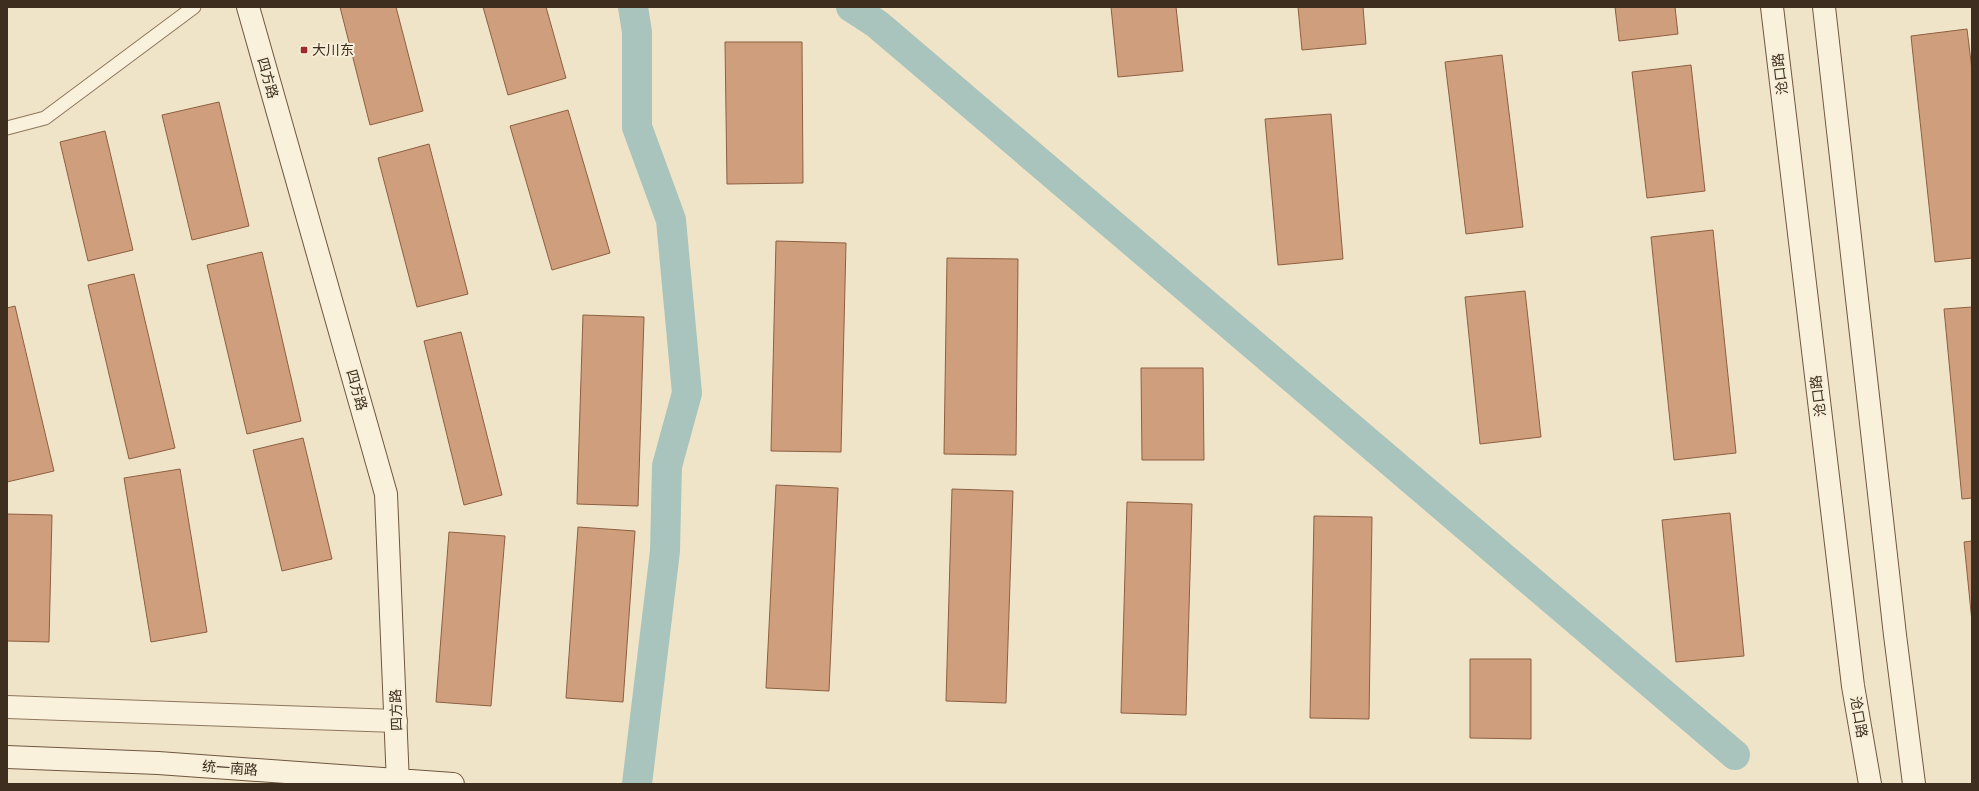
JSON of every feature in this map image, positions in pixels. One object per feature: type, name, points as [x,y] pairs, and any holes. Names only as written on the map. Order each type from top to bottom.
[{"type":"street","name":"四方路","points":[[248,7],[386,494],[398,782]]},
{"type":"street","name":"沧口路","points":[[1772,7],[1853,686],[1870,784]]},
{"type":"street","points":[[1824,7],[1895,635],[1914,784]]},
{"type":"street","points":[[7,707],[396,722]]},
{"type":"street","name":"统一南路","points":[[7,757],[158,763],[398,782],[453,784]]},
{"type":"lane","points":[[7,128],[45,118],[194,7]]},
{"type":"building","points":[[340,7],[396,7],[423,111],[370,125]]},
{"type":"building","points":[[483,7],[546,7],[566,78],[508,95]]},
{"type":"building","points":[[1111,7],[1176,7],[1183,71],[1118,77]]},
{"type":"building","points":[[1298,7],[1363,7],[1366,44],[1302,50]]},
{"type":"building","points":[[1615,7],[1675,7],[1678,34],[1619,41]]},
{"type":"building","points":[[1967,29],[1972,70],[1972,258],[1935,262],[1911,36]]},
{"type":"building","points":[[725,42],[802,42],[803,183],[727,184]]},
{"type":"building","points":[[1502,55],[1523,227],[1466,234],[1445,62]]},
{"type":"building","points":[[1691,65],[1705,191],[1647,198],[1632,72]]},
{"type":"building","points":[[219,102],[249,226],[192,240],[162,115]]},
{"type":"building","points":[[568,110],[610,253],[552,270],[510,126]]},
{"type":"building","points":[[1331,114],[1343,259],[1278,265],[1265,119]]},
{"type":"building","points":[[105,131],[133,250],[88,261],[60,142]]},
{"type":"building","points":[[429,144],[468,294],[417,307],[378,158]]},
{"type":"building","points":[[1713,230],[1736,453],[1674,460],[1651,237]]},
{"type":"building","points":[[776,241],[846,243],[841,452],[771,451]]},
{"type":"building","points":[[262,252],[301,421],[247,434],[207,265]]},
{"type":"building","points":[[947,258],[1018,259],[1016,455],[944,454]]},
{"type":"building","points":[[134,274],[175,448],[129,459],[88,285]]},
{"type":"building","points":[[1525,291],[1541,437],[1480,444],[1465,297]]},
{"type":"building","points":[[15,306],[54,471],[7,482],[7,308]]},
{"type":"building","points":[[1972,307],[1972,498],[1962,499],[1944,309]]},
{"type":"building","points":[[583,315],[644,317],[638,506],[577,504]]},
{"type":"building","points":[[461,332],[502,495],[464,505],[424,341]]},
{"type":"building","points":[[1141,368],[1203,368],[1204,460],[1142,460]]},
{"type":"building","points":[[303,438],[332,559],[282,571],[253,450]]},
{"type":"building","points":[[180,469],[207,632],[151,642],[124,478]]},
{"type":"building","points":[[776,485],[838,488],[829,691],[766,688]]},
{"type":"building","points":[[952,489],[1013,491],[1006,703],[946,701]]},
{"type":"building","points":[[1127,502],[1192,504],[1186,715],[1121,713]]},
{"type":"building","points":[[1730,513],[1744,656],[1676,662],[1662,520]]},
{"type":"building","points":[[7,514],[52,515],[49,642],[7,641]]},
{"type":"building","points":[[1314,516],[1372,517],[1369,719],[1310,718]]},
{"type":"building","points":[[578,527],[635,531],[623,702],[566,698]]},
{"type":"building","points":[[449,532],[505,536],[491,706],[436,702]]},
{"type":"building","points":[[1972,541],[1972,622],[1964,542]]},
{"type":"building","points":[[1470,659],[1531,659],[1531,739],[1470,738]]},
{"type":"waterway","points":[[633,7],[637,32],[637,127],[671,220],[687,393],[667,466],[665,551],[637,784]]},
{"type":"waterway","points":[[851,7],[877,24],[1735,755]]},
{"type":"place","name":"大川东","points":[[304,50]]}]
